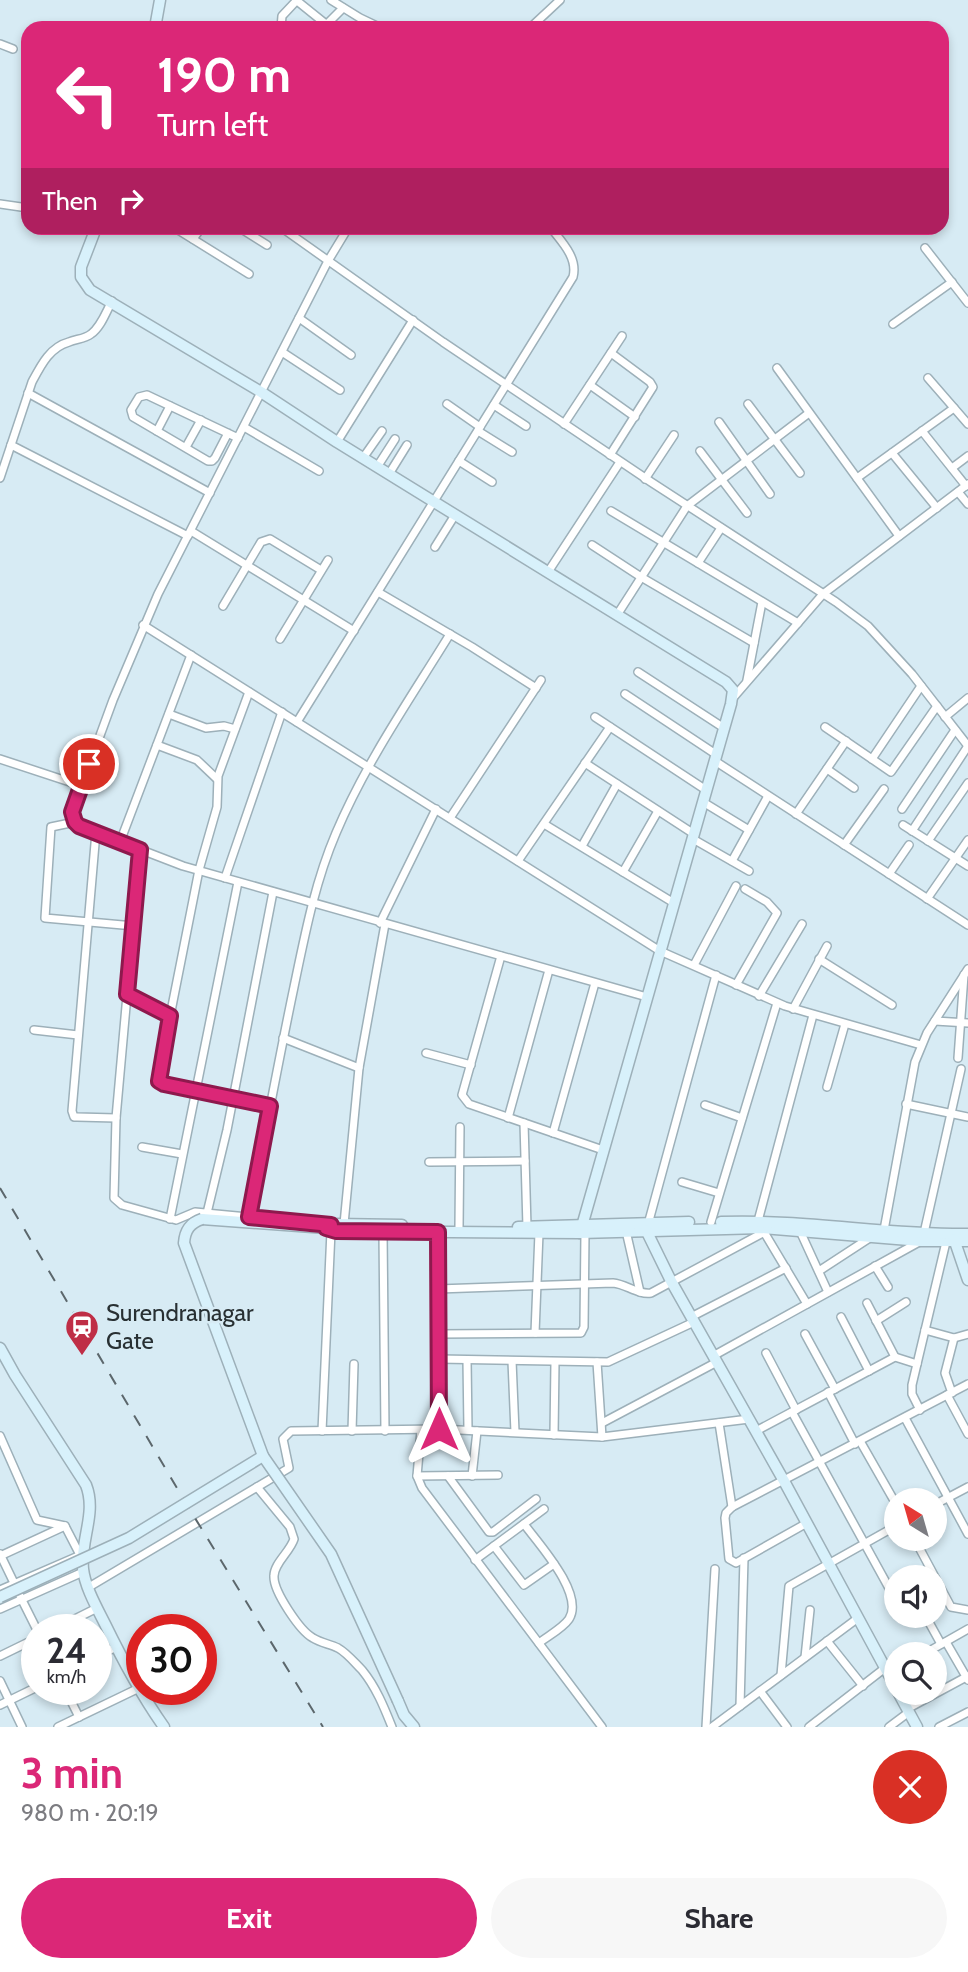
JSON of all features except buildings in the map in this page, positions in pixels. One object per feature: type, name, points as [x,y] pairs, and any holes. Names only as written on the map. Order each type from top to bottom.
[{"type":"main road","points":[[156,21],[160,0]]},
{"type":"main road","points":[[93,235],[81,267],[81,277],[90,290],[261,392],[377,467],[726,682],[733,691],[582,1231]]},
{"type":"main road","points":[[414,1727],[404,1714],[331,1554],[263,1456],[184,1243],[188,1226],[204,1216],[383,1232],[539,1233],[758,1221],[884,1230],[923,1237]]},
{"type":"main road","points":[[329,1228],[344,1224],[626,1231],[647,1226],[800,1231],[968,1241]]},
{"type":"main road","points":[[647,1226],[671,1281],[884,1660]]},
{"type":"main road","points":[[951,1239],[968,1234]]},
{"type":"main road","points":[[951,1239],[968,1280]]},
{"type":"main road","points":[[0,1348],[91,1497],[91,1510],[81,1554],[83,1572],[126,1667]]},
{"type":"main road","points":[[0,1597],[129,1538],[263,1456]]},
{"type":"main road","points":[[148,1705],[163,1727]]},
{"type":"main road","points":[[905,1705],[917,1727]]},
{"type":"street","points":[[282,21],[282,16],[296,0],[319,21]]},
{"type":"street","points":[[331,0],[368,21]]},
{"type":"street","points":[[538,21],[560,0]]},
{"type":"street","points":[[330,21],[343,8]]},
{"type":"street","points":[[0,44],[13,49]]},
{"type":"street","points":[[0,204],[21,207]]},
{"type":"street","points":[[186,235],[249,274]]},
{"type":"street","points":[[193,239],[196,235]]},
{"type":"street","points":[[251,235],[267,245]]},
{"type":"street","points":[[292,235],[620,462],[868,626],[921,686],[968,746],[912,831]]},
{"type":"street","points":[[344,235],[328,261],[143,625],[72,812],[75,822],[140,850],[238,882],[647,997]]},
{"type":"street","points":[[297,722],[573,277],[575,270],[567,249],[556,235]]},
{"type":"street","points":[[925,248],[968,303]]},
{"type":"street","points":[[893,324],[952,282]]},
{"type":"street","points":[[0,478],[32,382],[47,356],[58,346],[90,335],[112,302]]},
{"type":"street","points":[[299,318],[351,355]]},
{"type":"street","points":[[337,442],[413,320]]},
{"type":"street","points":[[564,424],[622,336]]},
{"type":"street","points":[[282,352],[340,390]]},
{"type":"street","points":[[610,455],[652,390],[652,384],[611,354]]},
{"type":"street","points":[[776,368],[899,536]]},
{"type":"street","points":[[928,378],[968,424]]},
{"type":"street","points":[[590,385],[635,417]]},
{"type":"street","points":[[28,393],[210,493]]},
{"type":"street","points":[[228,433],[212,461],[133,416],[131,410],[143,394],[201,420],[228,433],[238,438]]},
{"type":"street","points":[[447,404],[512,452]]},
{"type":"street","points":[[748,404],[800,473]]},
{"type":"street","points":[[494,405],[526,426]]},
{"type":"street","points":[[157,430],[170,406]]},
{"type":"street","points":[[857,478],[954,408]]},
{"type":"street","points":[[617,615],[687,506],[809,413]]},
{"type":"street","points":[[186,447],[201,420]]},
{"type":"street","points":[[719,422],[770,494]]},
{"type":"street","points":[[244,427],[318,471]]},
{"type":"street","points":[[363,458],[382,431]]},
{"type":"street","points":[[733,698],[823,594],[967,485],[922,431]]},
{"type":"street","points":[[645,478],[674,435]]},
{"type":"street","points":[[377,467],[395,439]]},
{"type":"street","points":[[11,445],[189,533],[247,565],[354,631]]},
{"type":"street","points":[[389,474],[407,445]]},
{"type":"street","points":[[700,451],[747,513]]},
{"type":"street","points":[[892,453],[937,508]]},
{"type":"street","points":[[951,468],[968,456]]},
{"type":"street","points":[[459,461],[492,482]]},
{"type":"street","points":[[548,572],[620,462]]},
{"type":"street","points":[[958,492],[968,504]]},
{"type":"street","points":[[611,511],[798,623]]},
{"type":"street","points":[[435,547],[455,515]]},
{"type":"street","points":[[698,563],[721,528]]},
{"type":"street","points":[[223,606],[261,542],[270,539],[321,570]]},
{"type":"street","points":[[592,545],[754,643]]},
{"type":"street","points":[[279,639],[328,559]]},
{"type":"street","points":[[378,592],[536,688]]},
{"type":"street","points":[[747,681],[762,602]]},
{"type":"street","points":[[143,625],[660,951],[793,1009],[921,1045]]},
{"type":"street","points":[[249,1217],[312,903],[336,833],[368,767],[450,634]]},
{"type":"street","points":[[120,842],[191,655]]},
{"type":"street","points":[[638,672],[724,728]]},
{"type":"street","points":[[450,818],[541,680]]},
{"type":"street","points":[[872,759],[921,686]]},
{"type":"street","points":[[249,692],[217,779],[218,807],[199,870],[159,1081],[270,1106]]},
{"type":"street","points":[[625,694],[768,796],[967,922]]},
{"type":"street","points":[[945,717],[968,698]]},
{"type":"street","points":[[825,727],[892,771],[937,706]]},
{"type":"street","points":[[225,878],[282,712]]},
{"type":"street","points":[[169,714],[206,728],[224,726],[235,729]]},
{"type":"street","points":[[595,717],[706,790]]},
{"type":"street","points":[[518,861],[610,727]]},
{"type":"street","points":[[902,809],[955,730]]},
{"type":"street","points":[[796,814],[846,741]]},
{"type":"street","points":[[157,745],[197,760],[217,779]]},
{"type":"street","points":[[0,759],[82,786]]},
{"type":"street","points":[[585,763],[749,871]]},
{"type":"street","points":[[827,769],[854,788]]},
{"type":"street","points":[[928,841],[968,783]]},
{"type":"street","points":[[582,846],[617,784]]},
{"type":"street","points":[[844,845],[884,789]]},
{"type":"street","points":[[732,861],[768,796]]},
{"type":"street","points":[[703,803],[749,830]]},
{"type":"street","points":[[344,1224],[359,1068],[382,923],[436,809]]},
{"type":"street","points":[[623,872],[659,811]]},
{"type":"street","points":[[75,822],[51,827],[43,915],[47,919],[134,926]]},
{"type":"street","points":[[544,824],[674,904]]},
{"type":"street","points":[[902,825],[968,866]]},
{"type":"street","points":[[96,832],[72,1114],[77,1117],[116,1118]]},
{"type":"street","points":[[927,899],[968,840]]},
{"type":"street","points":[[889,874],[909,845]]},
{"type":"street","points":[[140,850],[116,1118],[114,1198],[122,1205],[176,1220],[195,1212],[204,1216],[249,1217],[329,1228],[322,1431]]},
{"type":"street","points":[[170,1219],[238,882]]},
{"type":"street","points":[[694,965],[736,886]]},
{"type":"street","points":[[736,985],[777,913],[767,902],[745,888]]},
{"type":"street","points":[[204,1216],[233,1097],[273,892]]},
{"type":"street","points":[[759,996],[802,924]]},
{"type":"street","points":[[793,1009],[827,946]]},
{"type":"street","points":[[501,956],[462,1095],[464,1100],[603,1150]]},
{"type":"street","points":[[819,960],[892,1005]]},
{"type":"street","points":[[508,1118],[549,970]]},
{"type":"street","points":[[884,1230],[915,1062],[921,1045],[966,971]]},
{"type":"street","points":[[958,1058],[964,1023],[966,971]]},
{"type":"street","points":[[647,1226],[716,975]]},
{"type":"street","points":[[553,1133],[595,983]]},
{"type":"street","points":[[127,994],[170,1016]]},
{"type":"street","points":[[711,1222],[777,1003]]},
{"type":"street","points":[[758,1221],[813,1015]]},
{"type":"street","points":[[935,1021],[964,1023]]},
{"type":"street","points":[[827,1087],[845,1024]]},
{"type":"street","points":[[34,1030],[78,1035]]},
{"type":"street","points":[[283,1038],[359,1068]]},
{"type":"street","points":[[426,1053],[471,1065]]},
{"type":"street","points":[[602,1423],[923,1237],[961,1069]]},
{"type":"street","points":[[906,1104],[968,1117]]},
{"type":"street","points":[[705,1105],[742,1118]]},
{"type":"street","points":[[524,1123],[527,1227]]},
{"type":"street","points":[[459,1227],[460,1127]]},
{"type":"street","points":[[142,1147],[182,1154]]},
{"type":"street","points":[[429,1162],[525,1161]]},
{"type":"street","points":[[682,1182],[719,1194]]},
{"type":"street","points":[[438,1289],[620,1283],[640,1292],[651,1293],[767,1230],[807,1304]]},
{"type":"street","points":[[439,1334],[581,1333],[584,1328],[582,1231]]},
{"type":"street","points":[[626,1231],[640,1292]]},
{"type":"street","points":[[800,1231],[828,1292]]},
{"type":"street","points":[[383,1232],[385,1431]]},
{"type":"street","points":[[438,1232],[439,1429]]},
{"type":"street","points":[[535,1333],[539,1233]]},
{"type":"street","points":[[819,1271],[871,1237]]},
{"type":"street","points":[[920,1410],[911,1390],[951,1239]]},
{"type":"street","points":[[875,1266],[888,1287]]},
{"type":"street","points":[[439,1359],[608,1362],[786,1268]]},
{"type":"street","points":[[876,1321],[906,1302]]},
{"type":"street","points":[[867,1303],[895,1357],[917,1364]]},
{"type":"street","points":[[841,1317],[869,1371]]},
{"type":"street","points":[[925,1331],[954,1338],[968,1334]]},
{"type":"street","points":[[805,1334],[858,1442],[886,1488]]},
{"type":"street","points":[[954,1338],[945,1373],[950,1394],[968,1434]]},
{"type":"street","points":[[766,1353],[819,1463],[884,1579]]},
{"type":"street","points":[[756,1431],[895,1357]]},
{"type":"street","points":[[467,1360],[468,1430]]},
{"type":"street","points":[[512,1362],[515,1432]]},
{"type":"street","points":[[554,1435],[555,1362]]},
{"type":"street","points":[[597,1362],[603,1437]]},
{"type":"street","points":[[352,1431],[354,1364]]},
{"type":"street","points":[[807,1523],[736,1563],[729,1559],[724,1518],[732,1507],[968,1384]]},
{"type":"street","points":[[905,1418],[942,1488]]},
{"type":"street","points":[[89,1587],[289,1468],[283,1442],[287,1433],[439,1429],[603,1437],[749,1419]]},
{"type":"street","points":[[719,1423],[732,1507]]},
{"type":"street","points":[[421,1430],[417,1476],[422,1488],[602,1727]]},
{"type":"street","points":[[471,1476],[477,1431]]},
{"type":"street","points":[[0,1590],[81,1554],[65,1526],[37,1520],[1,1439]]},
{"type":"street","points":[[417,1476],[498,1475]]},
{"type":"street","points":[[448,1476],[489,1532],[494,1532],[536,1499]]},
{"type":"street","points":[[968,1487],[947,1497],[968,1534]]},
{"type":"street","points":[[257,1488],[290,1527],[295,1539],[274,1575],[281,1598],[307,1633],[340,1648],[363,1672],[377,1692],[393,1727]]},
{"type":"street","points":[[475,1560],[544,1509]]},
{"type":"street","points":[[524,1524],[565,1580],[571,1615],[539,1643]]},
{"type":"street","points":[[29,1614],[0,1555],[65,1526]]},
{"type":"street","points":[[781,1675],[789,1586],[884,1533]]},
{"type":"street","points":[[494,1546],[524,1585],[554,1564]]},
{"type":"street","points":[[921,1551],[951,1607],[968,1609]]},
{"type":"street","points":[[740,1706],[744,1558]]},
{"type":"street","points":[[706,1727],[715,1569]]},
{"type":"street","points":[[0,1609],[83,1572]]},
{"type":"street","points":[[85,1614],[97,1608]]},
{"type":"street","points":[[805,1657],[810,1610]]},
{"type":"street","points":[[712,1727],[858,1618]]},
{"type":"street","points":[[945,1642],[968,1629]]},
{"type":"street","points":[[827,1641],[863,1686]]},
{"type":"street","points":[[0,1656],[21,1646]]},
{"type":"street","points":[[112,1649],[116,1647]]},
{"type":"street","points":[[889,1727],[908,1711],[967,1678],[947,1649]]},
{"type":"street","points":[[809,1727],[884,1674]]},
{"type":"street","points":[[0,1681],[22,1727]]},
{"type":"street","points":[[760,1691],[785,1724],[774,1727]]},
{"type":"street","points":[[0,1705],[21,1694]]},
{"type":"street","points":[[58,1727],[126,1694]]},
{"type":"street","points":[[73,1705],[79,1717]]},
{"type":"street","points":[[939,1727],[968,1712]]},
{"type":"railway","points":[[0,1188],[187,1505],[323,1727]]},
{"type":"place","name":"Surendranagar Gate","points":[[82,1357]]},
{"type":"route","points":[[89,764],[72,817],[79,826],[140,850],[127,994],[170,1016],[159,1081],[270,1106],[249,1217],[331,1225],[326,1228],[331,1231],[438,1232],[439,1429]]}]
